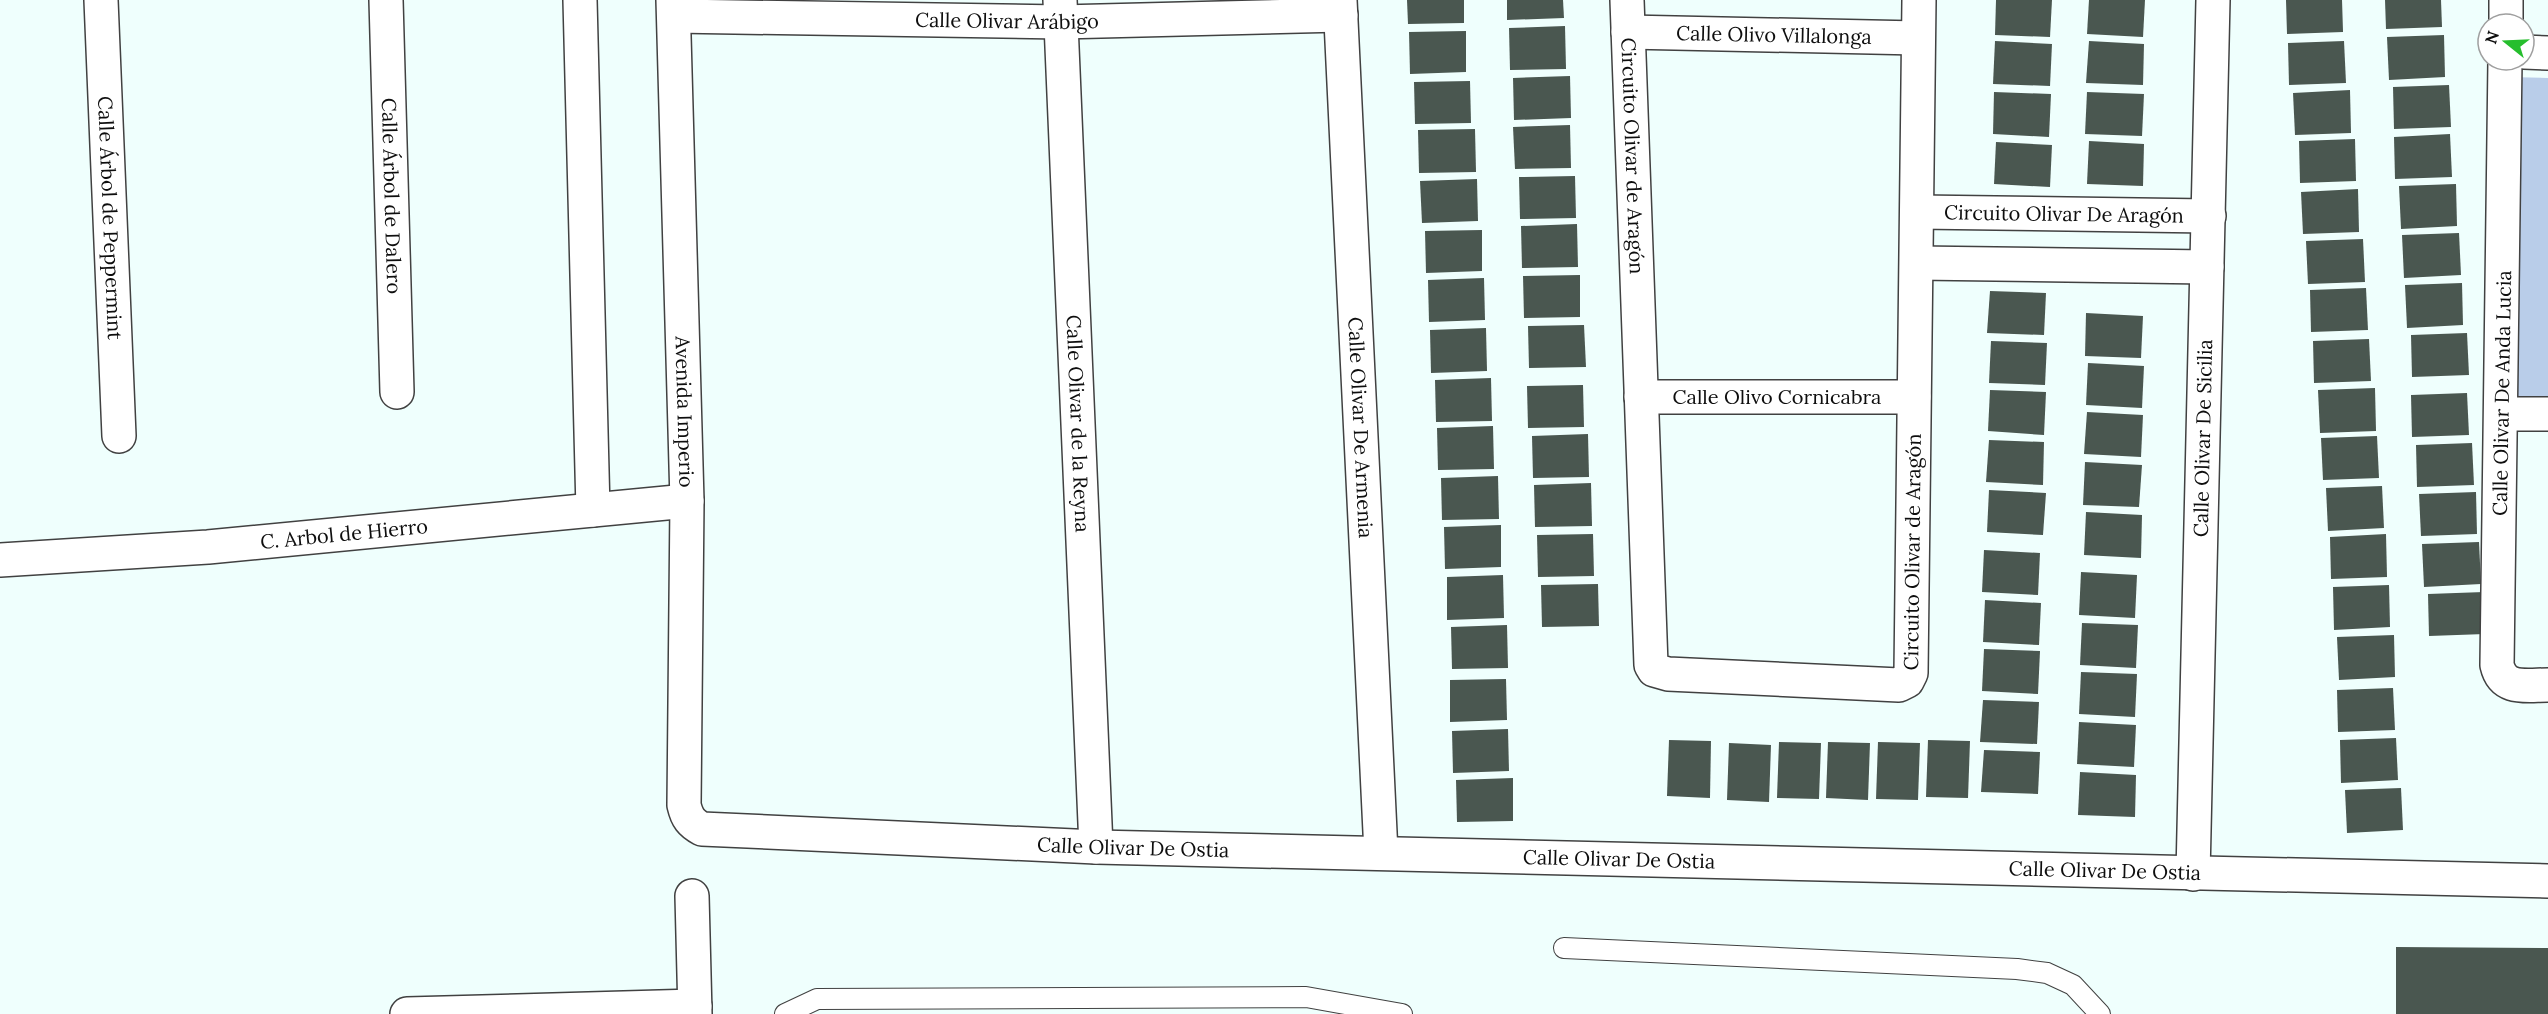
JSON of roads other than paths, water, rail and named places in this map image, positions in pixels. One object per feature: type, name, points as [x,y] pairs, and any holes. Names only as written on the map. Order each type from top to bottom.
[{"type":"street","name":"Calle Árbol de Peppermint","points":[[101,0],[119,436]]},
{"type":"street","name":"Calle Árbol de Dalero","points":[[386,0],[397,392]]},
{"type":"street","points":[[580,0],[593,510]]},
{"type":"street","name":"Circuito Olivar de Aragón","points":[[1627,16],[1651,665],[1654,670],[1668,674],[1899,685],[1907,681],[1911,673],[1919,0]]},
{"type":"street","name":"Calle Olivar De Sicilia","points":[[2193,874],[2213,0]]},
{"type":"street","name":"Calle Olivar Arábigo","points":[[674,8],[1061,11],[1340,7]]},
{"type":"street","name":"Calle Olivar De Armenia","points":[[1340,7],[1381,853]]},
{"type":"street","name":"Avenida Imperio","points":[[674,8],[687,501],[684,805],[686,817],[691,823]]},
{"type":"street","name":"Calle Olivar de la Reyna","points":[[1061,11],[1096,847]]},
{"type":"street","name":"Calle Olivo Villalonga","points":[[1627,16],[1918,38]]},
{"type":"street","name":"Calle Olivar De Anda Lucia","points":[[2505,72],[2497,665],[2500,676],[2508,683],[2548,685]]},
{"type":"street","name":"Circuito Olivar De Aragón","points":[[1918,212],[2209,216]]},
{"type":"street","points":[[1917,262],[2207,267]]},
{"type":"street","name":"Calle Olivo Cornicabra","points":[[1641,397],[1914,398]]},
{"type":"street","points":[[2502,414],[2548,414]]},
{"type":"street","name":"C. Arbol de Hierro","points":[[0,560],[208,547],[687,501]]},
{"type":"street","name":"Calle Olivar De Ostia","points":[[691,823],[702,829],[715,831],[1096,847],[2548,881]]},
{"type":"street","points":[[407,1014],[695,1010],[692,896]]},
{"type":"lane","points":[[1564,948],[2018,969],[2047,973],[2073,985],[2100,1014]]},
{"type":"lane","points":[[785,1014],[817,999],[1306,998],[1402,1014]]}]
